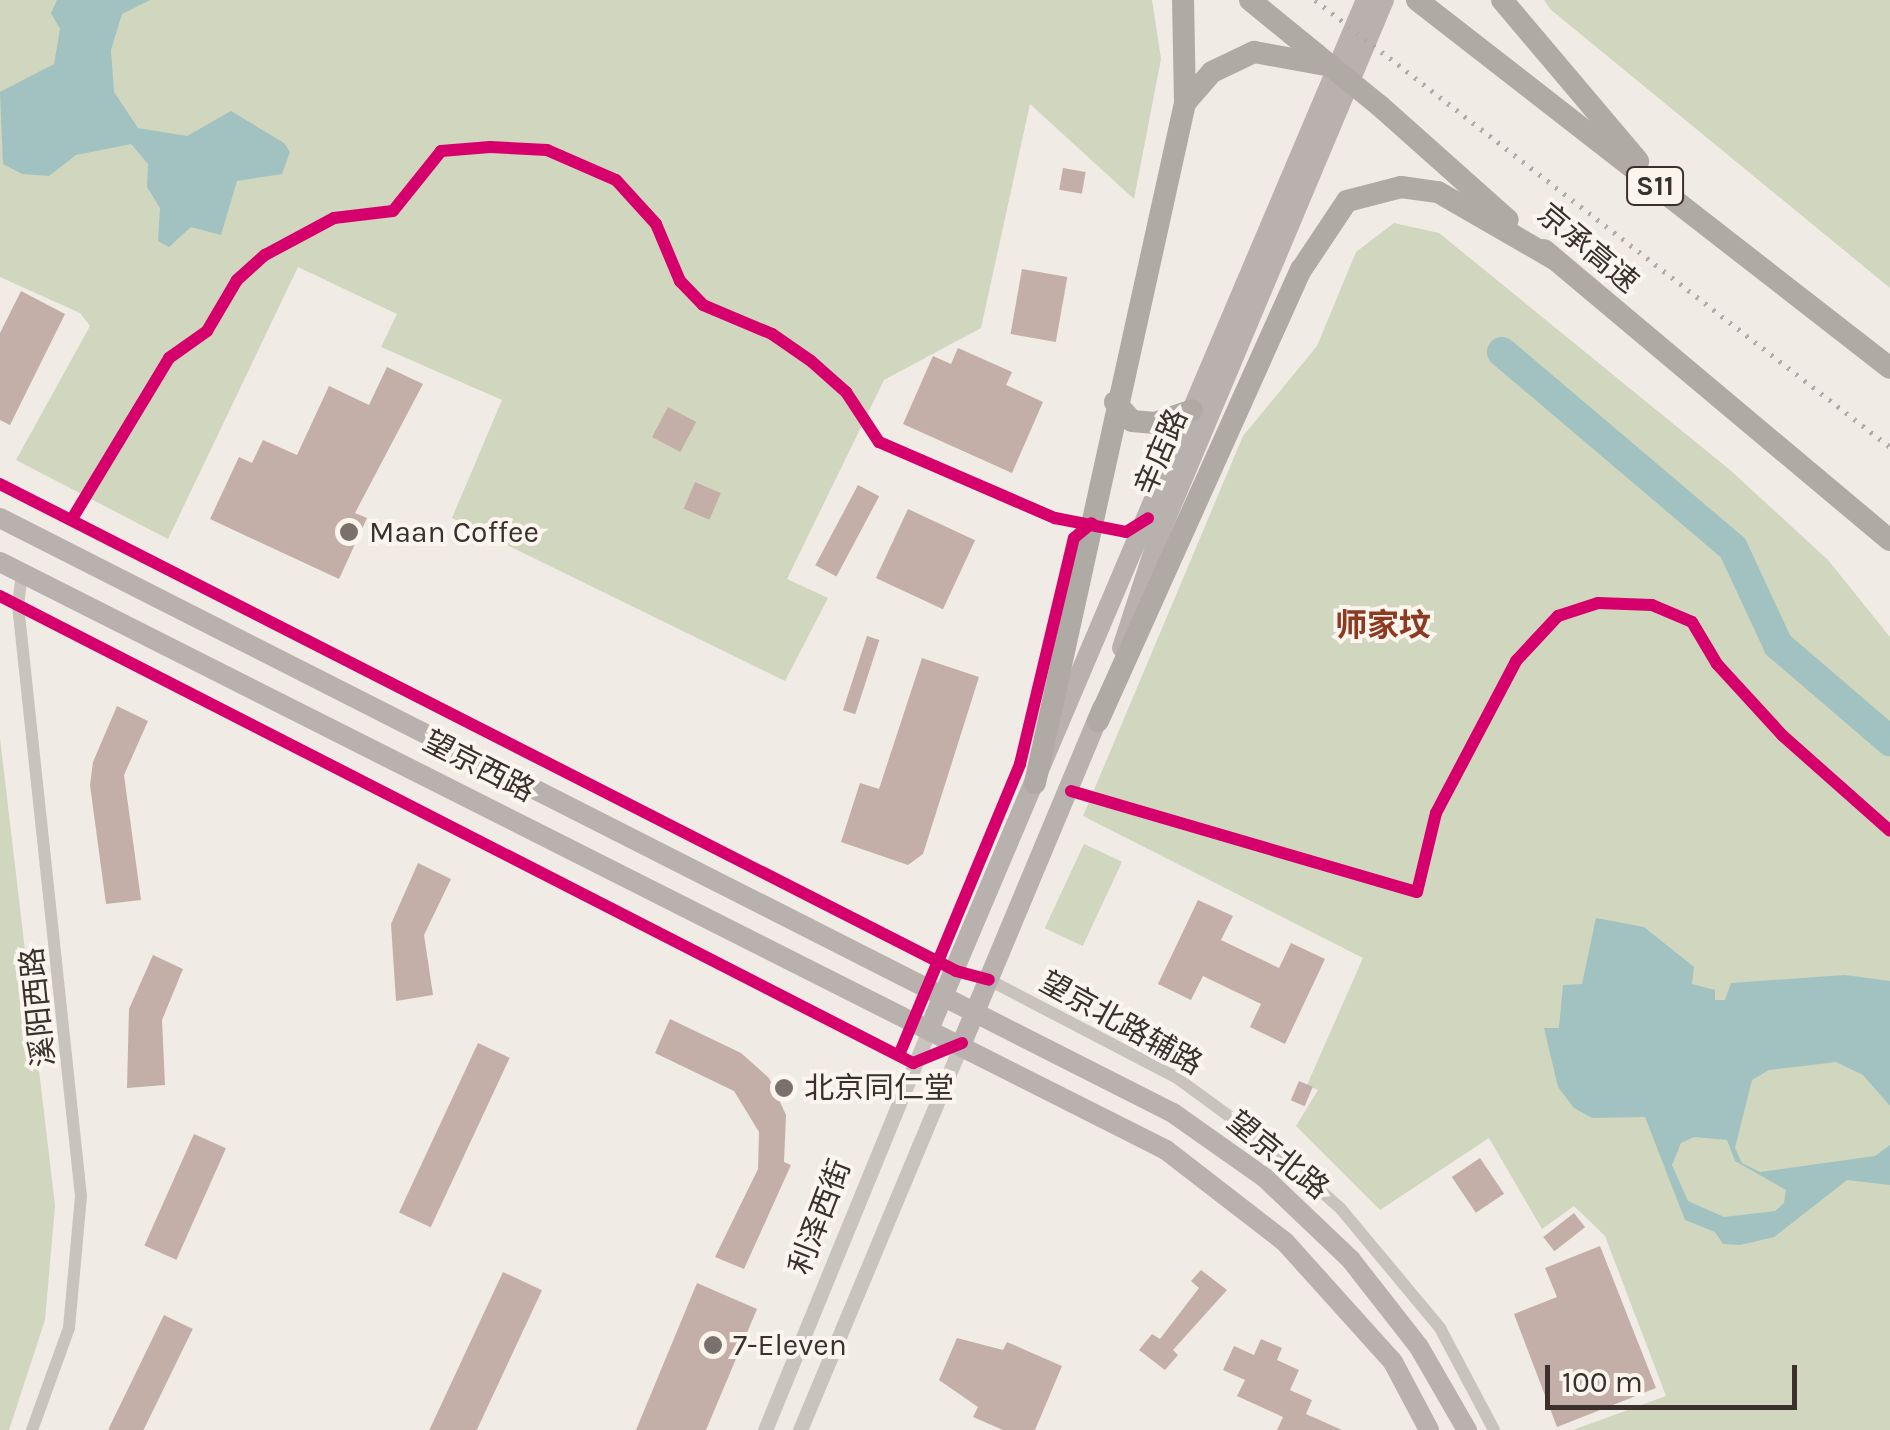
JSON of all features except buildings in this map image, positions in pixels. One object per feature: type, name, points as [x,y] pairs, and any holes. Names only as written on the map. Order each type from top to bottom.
[{"type":"highway","points":[[1035,783],[1115,402],[1185,103],[1183,0]]},
{"type":"highway","name":"京承高速","points":[[1250,0],[1885,536]]},
{"type":"highway","points":[[1502,0],[1662,191]]},
{"type":"highway","name":"S11","points":[[1419,2],[1890,368]]},
{"type":"highway","points":[[1185,103],[1212,72],[1254,52],[1324,59]]},
{"type":"highway","points":[[1098,721],[1301,270],[1347,200],[1400,187],[1438,192],[1554,259]]},
{"type":"highway","points":[[1115,402],[1132,422],[1155,423],[1192,410]]},
{"type":"main road","name":"辛店路","points":[[930,1027],[1366,0]]},
{"type":"main road","name":"辛店路","points":[[962,1043],[1098,721],[1159,535],[1384,0]]},
{"type":"main road","name":"望京西路","points":[[0,518],[976,1010]]},
{"type":"main road","name":"望京西路","points":[[0,562],[930,1027]]},
{"type":"main road","name":"望京北路","points":[[976,1010],[1174,1114],[1265,1178],[1384,1300],[1467,1430]]},
{"type":"main road","name":"望京北路","points":[[930,1027],[1166,1150],[1254,1216],[1392,1362],[1429,1430]]},
{"type":"street","name":"溪阳西路","points":[[22,573],[18,605],[81,1196],[69,1328],[32,1430]]},
{"type":"street","name":"望京北路辅路","points":[[989,980],[1176,1078],[1274,1149],[1342,1209],[1440,1328],[1494,1430]]},
{"type":"street","name":"利泽西街","points":[[765,1430],[930,1027]]},
{"type":"street","name":"利泽西街","points":[[800,1430],[962,1043]]},
{"type":"green space","points":[[0,0],[1152,0],[1161,59],[1134,199],[1030,104],[981,328],[884,380],[787,579],[828,598],[785,681],[452,518],[502,400],[381,347],[397,314],[298,267],[168,539],[16,460],[90,326],[80,313],[0,277]]},
{"type":"green space","points":[[1544,0],[1890,0],[1890,288],[1550,9]]},
{"type":"green space","points":[[1394,223],[1439,233],[1730,470],[1828,560],[1890,637],[1890,1430],[1573,1430],[1666,1396],[1605,1236],[1574,1206],[1542,1229],[1489,1138],[1380,1210],[1296,1126],[1318,1090],[1307,1085],[1363,958],[1083,816],[1243,436],[1317,346],[1356,252]]},
{"type":"green space","points":[[0,738],[55,1206],[45,1320],[9,1430],[0,1430]]},
{"type":"green space","points":[[1084,844],[1122,862],[1083,946],[1045,928]]},
{"type":"water","points":[[57,0],[150,0],[122,14],[111,50],[114,92],[138,128],[187,136],[231,111],[284,143],[290,152],[282,174],[237,181],[221,235],[191,227],[169,247],[158,241],[160,208],[147,187],[148,164],[131,144],[76,155],[49,176],[22,174],[3,164],[0,92],[54,64],[60,29],[51,13]]},
{"type":"water","points":[[1596,918],[1644,927],[1694,967],[1692,984],[1715,990],[1715,1000],[1725,1000],[1731,983],[1845,975],[1890,981],[1890,1106],[1863,1075],[1836,1062],[1769,1070],[1752,1080],[1735,1148],[1742,1163],[1760,1172],[1875,1156],[1890,1145],[1890,1185],[1847,1180],[1774,1237],[1740,1245],[1723,1244],[1715,1232],[1685,1220],[1645,1117],[1592,1118],[1574,1108],[1558,1087],[1544,1028],[1559,1028],[1563,985],[1582,984]],"holes":[[[1694,1137],[1727,1140],[1735,1161],[1786,1190],[1784,1203],[1775,1211],[1724,1217],[1688,1201],[1672,1165],[1681,1143]]]},
{"type":"waterway","points":[[1502,352],[1733,548],[1778,645],[1890,741]]},
{"type":"railway","points":[[1315,0],[1890,447]]},
{"type":"cycle path","points":[[72,519],[169,358],[207,331],[237,280],[265,255],[334,218],[393,211],[441,151],[490,147],[547,150],[616,180],[656,224],[680,281],[703,305],[772,334],[811,361],[846,392],[879,442],[1055,518],[1126,532],[1148,518]]},
{"type":"cycle path","points":[[0,484],[956,971],[989,980]]},
{"type":"cycle path","points":[[899,1055],[1020,764],[1074,538],[1092,523]]},
{"type":"cycle path","points":[[0,596],[913,1063],[962,1043]]},
{"type":"cycle path","points":[[1071,791],[1417,892],[1436,813],[1516,661],[1558,616],[1598,603],[1652,605],[1692,622],[1717,664],[1782,735],[1890,831]]},
{"type":"place","name":"Maan Coffee","points":[[349,532]]},
{"type":"place","name":"北京同仁堂","points":[[784,1088]]},
{"type":"place","name":"7-Eleven","points":[[713,1345]]},
{"type":"district","name":"师家坟","points":[[1383,626]]}]
